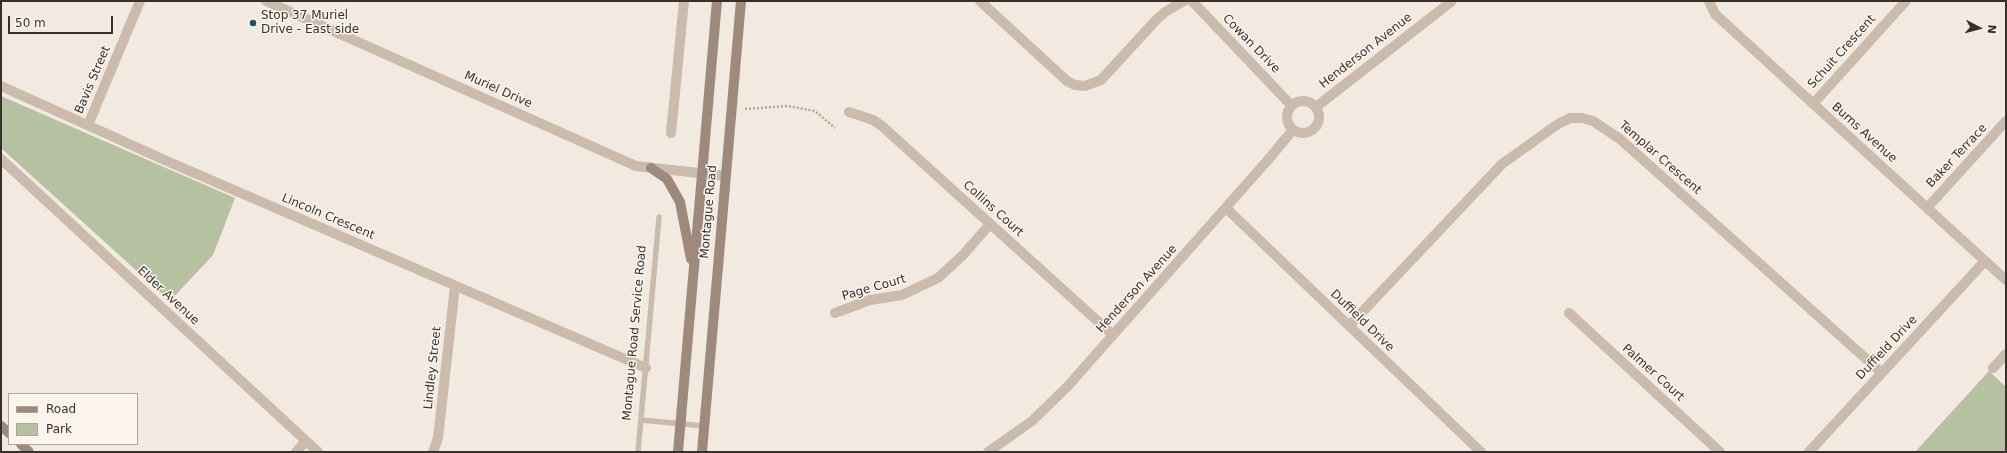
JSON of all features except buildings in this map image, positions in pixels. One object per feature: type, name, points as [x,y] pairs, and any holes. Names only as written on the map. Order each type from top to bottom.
[{"type":"main road","name":"Montague Road","points":[[678,452],[717,1]]},
{"type":"main road","name":"Montague Road","points":[[702,452],[741,1]]},
{"type":"main road","points":[[651,168],[667,178],[680,202],[693,271]]},
{"type":"main road","points":[[704,426],[709,452]]},
{"type":"main road","points":[[21,445],[29,452]]},
{"type":"street","name":"Bavis Street","points":[[88,125],[140,1]]},
{"type":"street","name":"Muriel Drive","points":[[266,1],[636,166],[726,176]]},
{"type":"street","points":[[671,133],[684,1]]},
{"type":"street","points":[[980,1],[1066,81],[1075,85],[1085,86],[1101,80],[1157,19],[1165,12],[1184,1]]},
{"type":"street","name":"Cowan Drive","points":[[1192,1],[1291,105]]},
{"type":"street","name":"Burns Avenue","points":[[1709,1],[1715,14],[2006,280]]},
{"type":"street","name":"Schuit Crescent","points":[[1813,104],[1906,1]]},
{"type":"street","name":"Henderson Avenue","points":[[1316,107],[1446,3]]},
{"type":"street","name":"Lincoln Crescent","points":[[1,86],[455,286],[646,368]]},
{"type":"street","points":[[1299,101],[1305,101],[1316,107],[1319,119],[1313,130],[1301,134],[1292,130],[1287,122],[1286,116],[1291,105],[1299,101]]},
{"type":"street","name":"Collins Court","points":[[848,112],[873,120],[882,126],[1113,336]]},
{"type":"street","name":"Templar Crescent","points":[[1349,326],[1502,164],[1558,124],[1570,118],[1582,118],[1599,124],[1620,138],[1882,373]]},
{"type":"street","name":"Baker Terrace","points":[[1927,208],[2006,121]]},
{"type":"street","name":"Henderson Avenue","points":[[988,452],[1032,421],[1050,405],[1226,208],[1292,130]]},
{"type":"street","name":"Elder Avenue","points":[[1,160],[318,452]]},
{"type":"street","name":"Duffield Drive","points":[[1226,208],[1481,452]]},
{"type":"street","name":"Page Court","points":[[835,313],[870,300],[902,295],[938,278],[963,255],[990,224]]},
{"type":"street","name":"Duffield Drive","points":[[1809,452],[1985,261]]},
{"type":"street","name":"Lindley Street","points":[[433,452],[438,438],[455,286]]},
{"type":"street","name":"Palmer Court","points":[[1569,313],[1720,452]]},
{"type":"street","points":[[1993,368],[2006,354]]},
{"type":"street","points":[[296,452],[306,441]]},
{"type":"lane","name":"Montague Road Service Road","points":[[638,452],[659,217]]},
{"type":"lane","points":[[641,420],[704,426]]},
{"type":"path","points":[[745,109],[788,106],[815,111],[835,128]]},
{"type":"green space","points":[[1,96],[235,198],[213,255],[170,301],[1,148]]},
{"type":"green space","points":[[1989,371],[2006,387],[2006,452],[1915,452]]},
{"type":"place","name":"Stop 37 Muriel Drive - East side","points":[[253,23]]}]
